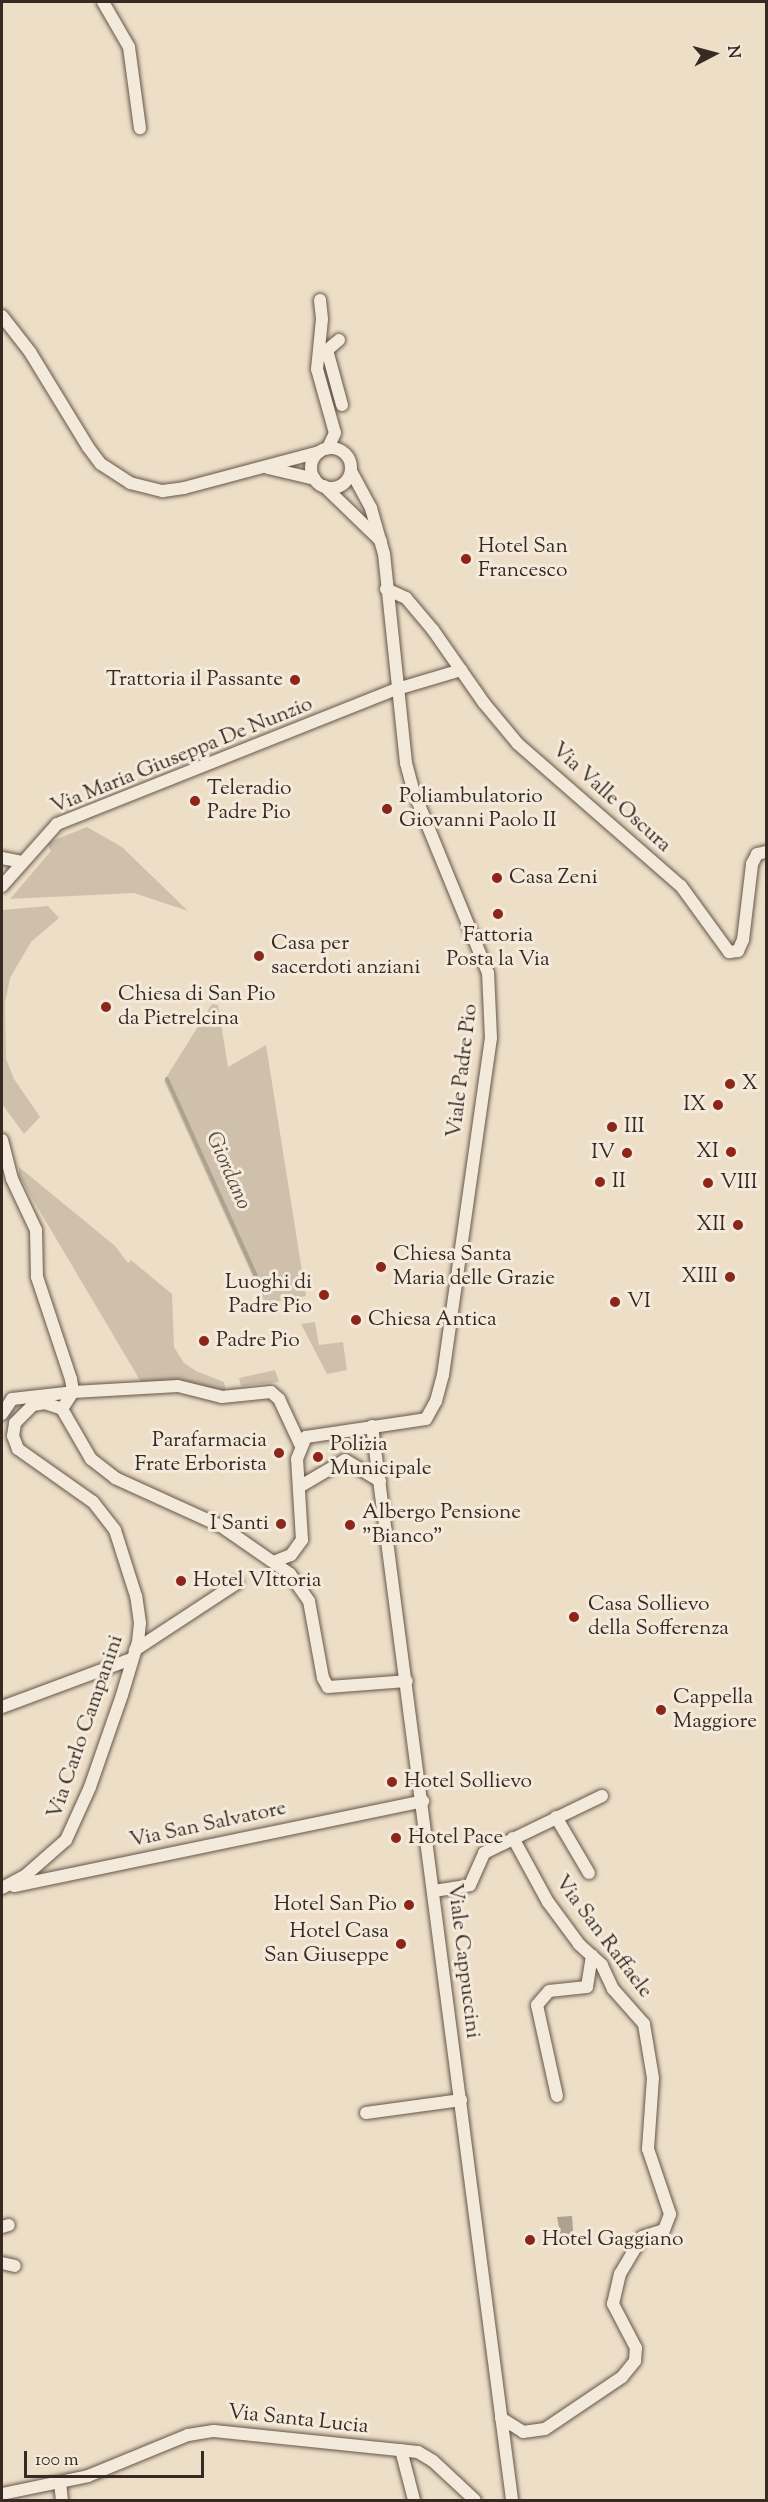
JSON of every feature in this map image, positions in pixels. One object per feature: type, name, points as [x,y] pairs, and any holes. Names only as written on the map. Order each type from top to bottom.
[{"type":"street","points":[[103,2],[129,46],[140,128]]},
{"type":"street","points":[[320,300],[322,319],[317,369],[335,433],[312,465],[320,483],[381,541]]},
{"type":"street","points":[[2,316],[30,352],[88,447],[116,476],[163,491],[324,450],[345,454],[351,471],[339,486],[320,483],[293,471],[264,467]]},
{"type":"street","points":[[339,340],[327,350],[342,405]]},
{"type":"street","name":"Viale Padre Pio","points":[[351,471],[371,508],[381,541],[397,689],[414,793],[488,973],[492,1011],[440,1392],[426,1419],[372,1426]]},
{"type":"street","name":"Via Valle Oscura","points":[[386,589],[406,598],[518,744],[681,886],[729,952],[738,951],[743,940],[752,864],[757,854],[766,852]]},
{"type":"street","name":"Via Maria Giuseppa De Nunzio","points":[[2,886],[57,824],[397,689],[461,670]]},
{"type":"street","points":[[2,858],[22,862]]},
{"type":"street","points":[[2,1140],[12,1179],[36,1230],[38,1277],[73,1392],[62,1409],[91,1459],[115,1478],[221,1526],[276,1561],[297,1581],[309,1601],[323,1678],[328,1687],[407,1681]]},
{"type":"street","points":[[2,1414],[12,1399],[73,1392],[178,1386],[214,1396],[274,1393],[300,1444],[297,1459],[302,1540],[291,1555],[276,1561]]},
{"type":"street","name":"Via Carlo Campanini","points":[[2,1889],[26,1875],[66,1840],[90,1786],[133,1654],[140,1623],[136,1596],[115,1530],[93,1502],[52,1476],[15,1443],[15,1423],[27,1407],[45,1403],[62,1409]]},
{"type":"street","points":[[300,1444],[315,1433],[372,1426]]},
{"type":"street","name":"Viale Cappuccini","points":[[372,1426],[423,1801],[512,2500]]},
{"type":"street","points":[[299,1487],[345,1460],[380,1482]]},
{"type":"street","points":[[2,1707],[133,1654],[237,1583]]},
{"type":"street","points":[[434,1891],[470,1885],[484,1853],[602,1796]]},
{"type":"street","name":"Via San Salvatore","points":[[2,1889],[423,1801]]},
{"type":"street","points":[[556,1817],[588,1873]]},
{"type":"street","name":"Via San Raffaele","points":[[501,2418],[523,2432],[545,2429],[622,2377],[635,2361],[636,2348],[614,2304],[620,2274],[642,2237],[664,2230],[670,2214],[651,2160],[649,2135],[653,2078],[644,2024],[613,1989],[602,1965],[591,1955],[548,1902],[513,1838]]},
{"type":"street","points":[[557,2096],[537,2005],[549,1991],[587,1987],[591,1955]]},
{"type":"street","points":[[366,2113],[461,2100]]},
{"type":"street","points":[[2,2263],[15,2266]]},
{"type":"street","name":"Via Santa Lucia","points":[[2,2494],[88,2476],[188,2435],[214,2431],[418,2452],[433,2461],[475,2500]]},
{"type":"street","points":[[401,2450],[414,2500]]},
{"type":"street","points":[[60,2482],[62,2500]]},
{"type":"shaded area","points":[[87,827],[122,847],[188,911],[134,893],[10,899],[51,851],[47,843]]},
{"type":"shaded area","points":[[48,906],[59,918],[31,942],[10,978],[5,1003],[6,1059],[14,1079],[40,1117],[24,1134],[2,1104],[2,910]]},
{"type":"shaded area","points":[[212,1004],[218,1005],[228,1067],[266,1045],[306,1296],[268,1303],[268,1310],[164,1081]]},
{"type":"shaded area","points":[[19,1167],[115,1246],[128,1263],[131,1260],[172,1294],[174,1347],[184,1363],[196,1371],[224,1382],[226,1391],[177,1380],[141,1382],[19,1176]]},
{"type":"shaded area","points":[[315,1322],[319,1345],[343,1342],[347,1370],[327,1374],[301,1324]]},
{"type":"shaded area","points":[[275,1370],[279,1382],[241,1386],[239,1378]]},
{"type":"shaded area","points":[[572,2216],[574,2244],[562,2244],[557,2217]]},
{"type":"waterway","name":"Giordano","points":[[167,1079],[256,1276]]},
{"type":"place","name":"Hotel San Francesco","points":[[466,559]]},
{"type":"place","name":"Trattoria il Passante","points":[[295,680]]},
{"type":"place","name":"Teleradio Padre Pio","points":[[195,801]]},
{"type":"place","name":"Poliambulatorio Giovanni Paolo II","points":[[387,809]]},
{"type":"place","name":"Casa Zeni","points":[[497,878]]},
{"type":"place","name":"Fattoria Posta la Via","points":[[498,914]]},
{"type":"place","name":"Casa per sacerdoti anziani","points":[[259,956]]},
{"type":"place","name":"Chiesa di San Pio da Pietrelcina","points":[[106,1007]]},
{"type":"place","name":"X","points":[[730,1084]]},
{"type":"place","name":"IX","points":[[718,1105]]},
{"type":"place","name":"III","points":[[612,1127]]},
{"type":"place","name":"XI","points":[[731,1152]]},
{"type":"place","name":"IV","points":[[627,1153]]},
{"type":"place","name":"II","points":[[600,1182]]},
{"type":"place","name":"VIII","points":[[708,1183]]},
{"type":"place","name":"XII","points":[[738,1225]]},
{"type":"place","name":"Chiesa Santa Maria delle Grazie","points":[[381,1267]]},
{"type":"place","name":"XIII","points":[[730,1277]]},
{"type":"place","name":"Luoghi di Padre Pio","points":[[324,1295]]},
{"type":"place","name":"VI","points":[[615,1302]]},
{"type":"place","name":"Chiesa Antica","points":[[356,1320]]},
{"type":"place","name":"Padre Pio","points":[[204,1341]]},
{"type":"place","name":"Parafarmacia Frate Erborista","points":[[279,1453]]},
{"type":"place","name":"Polizia Municipale","points":[[318,1457]]},
{"type":"place","name":"I Santi","points":[[281,1524]]},
{"type":"place","name":"Albergo Pensione \"Bianco\"","points":[[350,1525]]},
{"type":"place","name":"Hotel VIttoria","points":[[181,1581]]},
{"type":"place","name":"Casa Sollievo della Sofferenza","points":[[574,1617]]},
{"type":"place","name":"Cappella Maggiore","points":[[661,1710]]},
{"type":"place","name":"Hotel Sollievo","points":[[392,1782]]},
{"type":"place","name":"Hotel Pace","points":[[396,1838]]},
{"type":"place","name":"Hotel San Pio","points":[[409,1905]]},
{"type":"place","name":"Hotel Casa San Giuseppe","points":[[401,1944]]},
{"type":"place","name":"Hotel Gaggiano","points":[[530,2240]]}]
